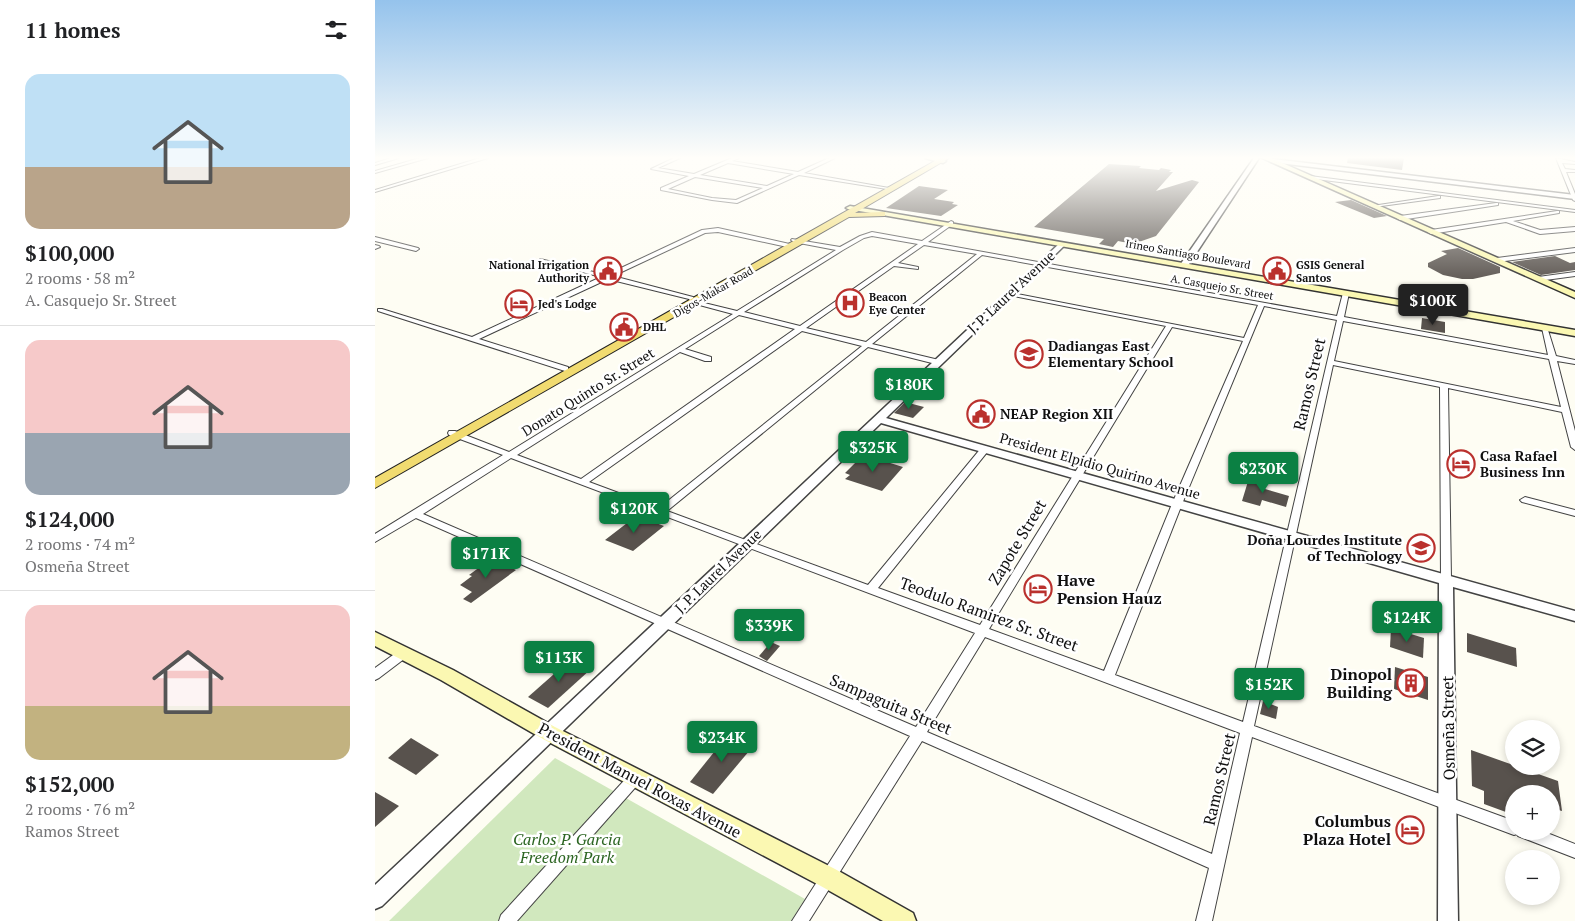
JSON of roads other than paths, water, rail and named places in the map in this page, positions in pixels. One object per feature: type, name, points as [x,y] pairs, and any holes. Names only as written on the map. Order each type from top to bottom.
[{"type":"main road","name":"Digos-Makar Road","points":[[375,476],[456,434],[867,201]]},
{"type":"main road","points":[[1363,201],[1538,278],[1574,296]]},
{"type":"main road","name":"Digos-Makar Road","points":[[854,209],[871,202]]},
{"type":"main road","points":[[871,202],[884,213]]},
{"type":"main road","name":"Irineo Santiago Boulevard","points":[[854,209],[898,215],[1575,333]]},
{"type":"main road","points":[[854,209],[884,213]]},
{"type":"main road","name":"Digos-Makar Road","points":[[375,484],[565,369],[693,300]]},
{"type":"main road","name":"President Manuel Roxas Avenue","points":[[375,638],[447,675],[549,733],[827,877],[905,921]]},
{"type":"street","points":[[1180,264],[1222,201]]},
{"type":"street","points":[[1180,264],[1226,201]]},
{"type":"street","points":[[1374,206],[1409,201]]},
{"type":"street","points":[[1499,201],[1573,211]]},
{"type":"street","points":[[1400,218],[1508,202]]},
{"type":"street","points":[[1431,232],[1573,211]]},
{"type":"street","points":[[1506,220],[1540,232],[1575,229]]},
{"type":"street","points":[[582,482],[949,224]]},
{"type":"street","points":[[472,340],[706,230],[718,230],[841,250]]},
{"type":"street","name":"A. Casquejo Sr. Street","points":[[866,236],[879,234],[1575,362]]},
{"type":"street","name":"Donato Quinto Sr. Street","points":[[375,539],[866,236]]},
{"type":"street","points":[[375,239],[416,249]]},
{"type":"street","points":[[376,247],[390,243]]},
{"type":"street","name":"J. P. Laurel Avenue","points":[[375,899],[1062,244]]},
{"type":"street","points":[[1497,260],[1575,250]]},
{"type":"street","points":[[661,512],[981,253]]},
{"type":"street","points":[[542,260],[800,329],[937,362]]},
{"type":"street","points":[[894,264],[916,268]]},
{"type":"street","points":[[1538,278],[1575,274]]},
{"type":"street","points":[[1009,293],[1245,340]]},
{"type":"street","name":"Ramos Street","points":[[1203,921],[1346,293]]},
{"type":"street","points":[[1108,677],[1177,504],[1245,340],[1262,304]]},
{"type":"street","points":[[380,310],[565,369]]},
{"type":"street","name":"Zapote Street","points":[[801,921],[919,734],[1076,475],[1170,325]]},
{"type":"street","points":[[1545,328],[1575,447]]},
{"type":"street","points":[[680,350],[708,358]]},
{"type":"street","points":[[1331,362],[1565,410]]},
{"type":"street","name":"Osmeña Street","points":[[1444,385],[1449,804],[1448,921]]},
{"type":"street","name":"President Elpidio Quirino Avenue","points":[[877,419],[1446,578],[1575,616]]},
{"type":"street","name":"Teodulo Ramirez Sr. Street","points":[[456,434],[510,456],[1505,825]]},
{"type":"street","points":[[871,589],[985,449]]},
{"type":"street","points":[[1525,500],[1575,513]]},
{"type":"street","name":"Sampaguita Street","points":[[415,514],[1217,864]]},
{"type":"street","points":[[375,675],[404,653]]},
{"type":"street","points":[[507,921],[637,777]]},
{"type":"street","points":[[1546,840],[1575,851]]},
{"type":"place","name":"National Irrigation Authority","points":[[608,271]]},
{"type":"place","name":"GSIS General Santos","points":[[1277,271]]},
{"type":"place","name":"Beacon Eye Center","points":[[850,303]]},
{"type":"place","name":"Jed's Lodge","points":[[519,304]]},
{"type":"place","name":"DHL","points":[[624,327]]},
{"type":"place","name":"Dadiangas East Elementary School","points":[[1029,354]]},
{"type":"place","name":"NEAP Region XII","points":[[981,414]]},
{"type":"place","name":"Casa Rafael Business Inn","points":[[1461,464]]},
{"type":"place","name":"Doña Lourdes Institute of Technology","points":[[1421,548]]},
{"type":"place","name":"Have Pension Hauz","points":[[1038,589]]},
{"type":"place","name":"Dinopol Building","points":[[1411,683]]},
{"type":"place","name":"Columbus Plaza Hotel","points":[[1410,830]]},
{"type":"park label","name":"Carlos P. Garcia Freedom Park","points":[[567,848]]}]
